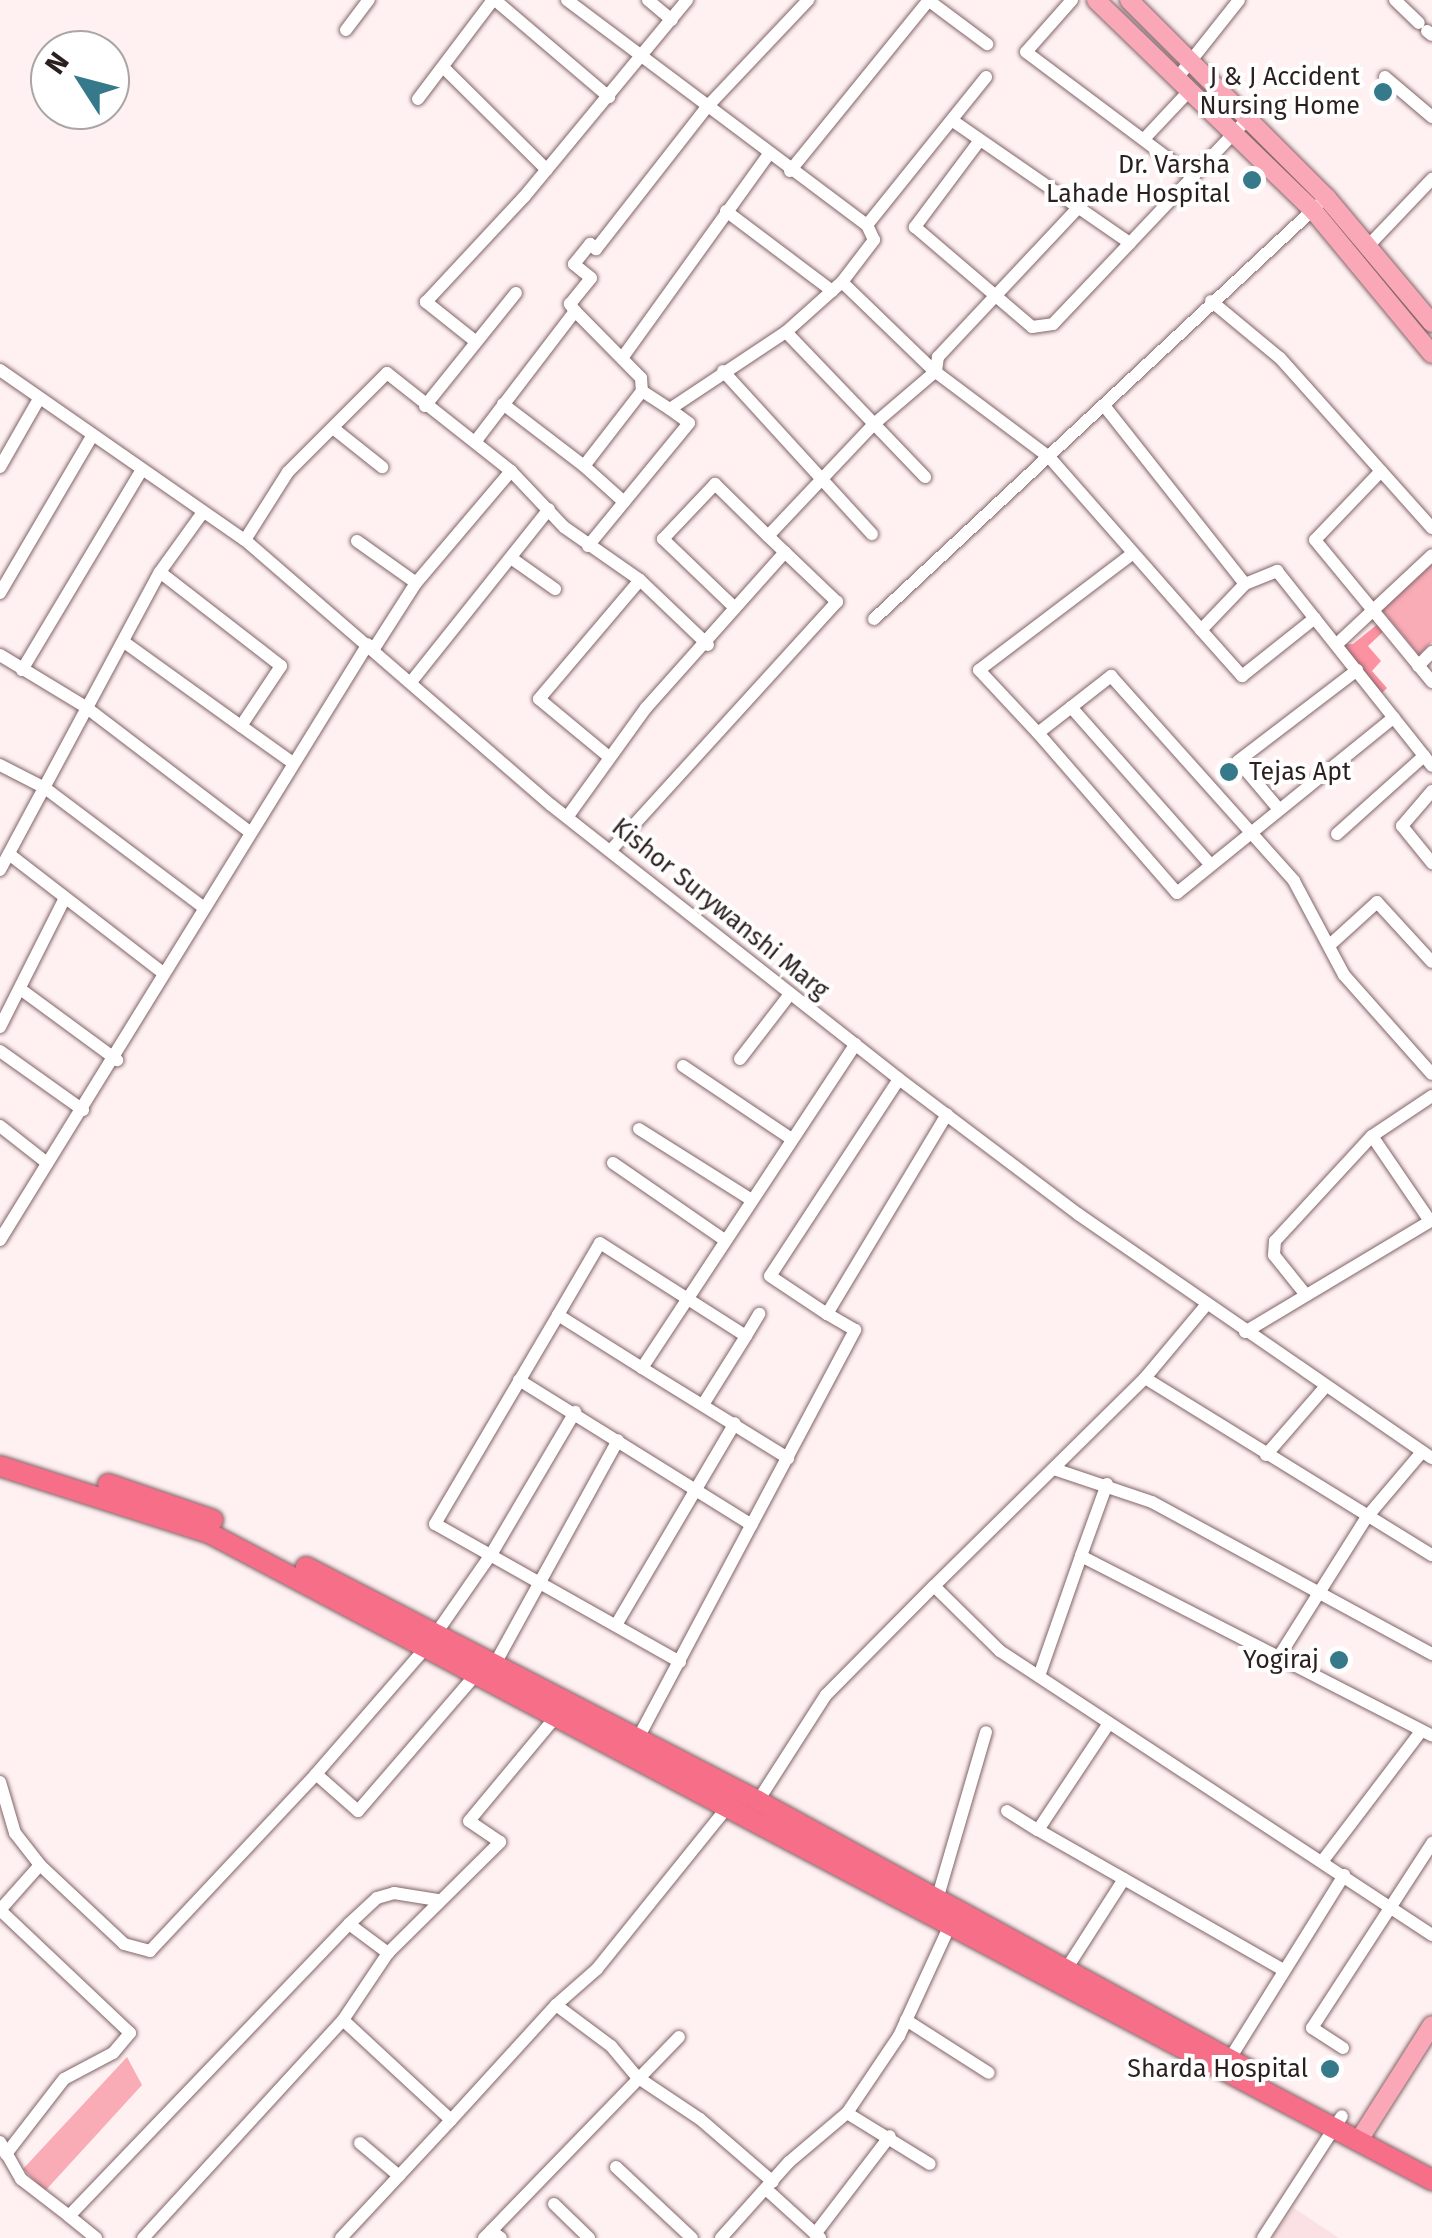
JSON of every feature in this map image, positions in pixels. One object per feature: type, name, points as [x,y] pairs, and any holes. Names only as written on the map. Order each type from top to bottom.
[{"type":"highway","points":[[0,1456],[184,1506],[1271,2089],[1432,2164]]},
{"type":"highway","points":[[0,1466],[186,1523],[432,1638]]},
{"type":"highway","points":[[487,1667],[558,1714],[634,1745]]},
{"type":"highway","points":[[944,1913],[1065,1971],[1229,2060],[1271,2089]]},
{"type":"highway","points":[[1368,2136],[1432,2180]]},
{"type":"main road","points":[[1096,0],[1236,131],[1370,244],[1432,323]]},
{"type":"main road","points":[[1128,0],[1250,116],[1432,354]]},
{"type":"main road","points":[[1368,2136],[1432,2025]]},
{"type":"main road","points":[[1368,2136],[1432,2044]]},
{"type":"street","points":[[346,30],[369,0]]},
{"type":"street","points":[[418,99],[494,0],[609,98]]},
{"type":"street","points":[[567,0],[768,155],[867,225],[874,240],[837,286],[786,332],[670,409]]},
{"type":"street","points":[[648,0],[672,20]]},
{"type":"street","points":[[476,341],[426,302],[548,170],[688,0]]},
{"type":"street","points":[[584,466],[642,391],[641,378],[570,304],[591,278],[574,264],[590,244],[596,249],[706,108],[808,0]]},
{"type":"street","points":[[790,171],[928,0],[987,44]]},
{"type":"street","points":[[1072,0],[1026,52],[1193,177]]},
{"type":"street","points":[[1145,138],[1240,0]]},
{"type":"street","points":[[1395,0],[1426,30]]},
{"type":"street","points":[[442,67],[548,170]]},
{"type":"street","points":[[867,225],[986,77]]},
{"type":"street","points":[[1385,77],[1432,117]]},
{"type":"street","points":[[980,140],[916,226],[1032,327],[1053,324],[1250,116]]},
{"type":"street","points":[[953,121],[1130,242]]},
{"type":"street","points":[[624,358],[768,155]]},
{"type":"street","points":[[1370,244],[1432,179]]},
{"type":"street","points":[[874,620],[1106,408],[1211,301],[1320,203]]},
{"type":"street","points":[[768,536],[874,424],[936,372],[938,357],[1077,209]]},
{"type":"street","points":[[726,211],[837,286],[936,372],[1050,458],[1242,676],[1314,618]]},
{"type":"street","points":[[424,406],[516,293]]},
{"type":"street","points":[[1211,301],[1280,358],[1432,528]]},
{"type":"street","points":[[475,442],[575,311]]},
{"type":"street","points":[[786,332],[925,477]]},
{"type":"street","name":"Kishor Surywanshi Marg","points":[[0,370],[201,514],[245,540],[568,816],[899,1079],[1245,1332],[1427,1455]]},
{"type":"street","points":[[723,371],[872,534]]},
{"type":"street","points":[[245,540],[288,472],[387,373],[510,472],[588,546],[640,580],[708,645]]},
{"type":"street","points":[[588,546],[689,423],[642,391]]},
{"type":"street","points":[[0,467],[38,399]]},
{"type":"street","points":[[503,404],[624,502]]},
{"type":"street","points":[[1106,408],[1245,584]]},
{"type":"street","points":[[333,428],[382,467]]},
{"type":"street","points":[[0,593],[92,436]]},
{"type":"street","points":[[22,670],[141,471]]},
{"type":"street","points":[[1381,471],[1315,540],[1432,682]]},
{"type":"street","points":[[0,1240],[117,1060],[164,974],[293,764],[416,583],[510,472]]},
{"type":"street","points":[[611,850],[838,602],[715,484],[664,539],[736,608]]},
{"type":"street","points":[[412,682],[548,509]]},
{"type":"street","points":[[0,870],[160,572],[201,514]]},
{"type":"street","points":[[357,541],[416,583]]},
{"type":"street","points":[[568,816],[646,708],[708,645],[786,552]]},
{"type":"street","points":[[1132,554],[979,670],[1177,893],[1277,807],[1394,716]]},
{"type":"street","points":[[1337,644],[1432,554]]},
{"type":"street","points":[[511,558],[555,589]]},
{"type":"street","points":[[1201,630],[1245,584],[1276,571],[1428,761],[1337,834]]},
{"type":"street","points":[[160,572],[280,666],[241,726]]},
{"type":"street","points":[[609,757],[539,699],[640,580]]},
{"type":"street","points":[[124,642],[293,764]]},
{"type":"street","points":[[1418,666],[1432,652]]},
{"type":"street","points":[[0,655],[86,708],[250,832]]},
{"type":"street","points":[[1277,807],[1238,761],[1357,670]]},
{"type":"street","points":[[1038,733],[1111,676],[1247,836],[1294,881],[1332,943],[1344,975],[1432,1074]]},
{"type":"street","points":[[1071,707],[1210,864]]},
{"type":"street","points":[[0,765],[45,788],[204,908]]},
{"type":"street","points":[[1432,790],[1402,826],[1432,863]]},
{"type":"street","points":[[9,854],[164,974]]},
{"type":"street","points":[[0,1027],[24,991],[65,898]]},
{"type":"street","points":[[1332,943],[1376,902],[1432,962]]},
{"type":"street","points":[[24,991],[117,1060]]},
{"type":"street","points":[[740,1059],[790,994]]},
{"type":"street","points":[[642,1368],[684,1298],[856,1044]]},
{"type":"street","points":[[0,1052],[83,1110]]},
{"type":"street","points":[[683,1066],[790,1138]]},
{"type":"street","points":[[634,1745],[854,1330],[770,1276],[899,1079]]},
{"type":"street","points":[[1306,1296],[1274,1255],[1274,1241],[1372,1136],[1432,1096]]},
{"type":"street","points":[[827,1314],[947,1114]]},
{"type":"street","points":[[0,1126],[48,1163]]},
{"type":"street","points":[[639,1129],[750,1199]]},
{"type":"street","points":[[1245,1332],[1431,1221],[1372,1136]]},
{"type":"street","points":[[613,1163],[723,1239]]},
{"type":"street","points":[[0,1204],[15,1215]]},
{"type":"street","points":[[680,1662],[435,1524],[600,1242],[746,1336]]},
{"type":"street","points":[[754,1809],[826,1695],[1145,1378],[1207,1304]]},
{"type":"street","points":[[704,1404],[760,1314]]},
{"type":"street","points":[[558,1315],[788,1458]]},
{"type":"street","points":[[1145,1378],[1366,1518],[1432,1555]]},
{"type":"street","points":[[519,1380],[752,1525]]},
{"type":"street","points":[[1266,1455],[1326,1386]]},
{"type":"street","points":[[0,1782],[7,1834],[124,1944],[150,1951],[316,1774],[432,1638],[492,1553],[575,1412]]},
{"type":"street","points":[[616,1625],[735,1423]]},
{"type":"street","points":[[316,1774],[358,1811],[487,1667],[537,1593],[536,1580],[618,1440]]},
{"type":"street","points":[[1278,1658],[1366,1518],[1427,1455]]},
{"type":"street","points":[[1054,1470],[1108,1484],[1432,1654]]},
{"type":"street","points":[[1039,1676],[1108,1484]]},
{"type":"street","points":[[1081,1556],[1426,1734],[1324,1859]]},
{"type":"street","points":[[934,1586],[1000,1650],[1324,1859],[1432,1935]]},
{"type":"street","points":[[143,2238],[343,2020],[388,1954],[436,1900],[500,1842],[468,1820],[558,1714]]},
{"type":"street","points":[[1038,1830],[1110,1722]]},
{"type":"street","points":[[721,2238],[847,2112],[906,2020],[944,1913],[986,1732]]},
{"type":"street","points":[[341,2238],[556,2005],[596,1969],[733,1798]]},
{"type":"street","points":[[1007,1811],[1282,1969]]},
{"type":"street","points":[[1343,2048],[1312,2028],[1387,1906],[1432,1843]]},
{"type":"street","points":[[40,1865],[0,1910],[130,2033],[122,2046],[64,2080],[3,2148],[21,2179],[96,2238]]},
{"type":"street","points":[[1229,2060],[1282,1969],[1344,1875]]},
{"type":"street","points":[[1065,1971],[1124,1880]]},
{"type":"street","points":[[69,2216],[377,1898],[394,1893],[436,1900]]},
{"type":"street","points":[[349,1924],[388,1954]]},
{"type":"street","points":[[556,2005],[611,2046],[637,2078],[700,2119],[817,2236],[890,2136]]},
{"type":"street","points":[[343,2020],[451,2120]]},
{"type":"street","points":[[906,2020],[989,2074]]},
{"type":"street","points":[[492,2236],[678,2037]]},
{"type":"street","points":[[847,2112],[930,2164]]},
{"type":"street","points":[[1263,2238],[1339,2122]]},
{"type":"street","points":[[360,2143],[399,2176]]},
{"type":"street","points":[[616,2167],[692,2238]]},
{"type":"street","points":[[554,2204],[589,2238]]},
{"type":"shaded area","points":[[1432,564],[1432,642],[1419,655],[1381,609]]},
{"type":"shaded area","points":[[1379,623],[1384,631],[1368,646],[1381,661],[1372,671],[1387,688],[1382,693],[1340,645],[1353,644]]},
{"type":"shaded area","points":[[127,2057],[142,2085],[45,2191],[23,2169]]},
{"type":"shaded area","points":[[1294,2208],[1339,2238],[1272,2238]]},
{"type":"place","name":"J & J Accident Nursing Home","points":[[1383,92]]},
{"type":"place","name":"Dr. Varsha Lahade Hospital","points":[[1252,180]]},
{"type":"place","name":"Tejas Apt","points":[[1229,772]]},
{"type":"place","name":"Yogiraj","points":[[1339,1660]]},
{"type":"place","name":"Sharda Hospital","points":[[1330,2069]]}]
